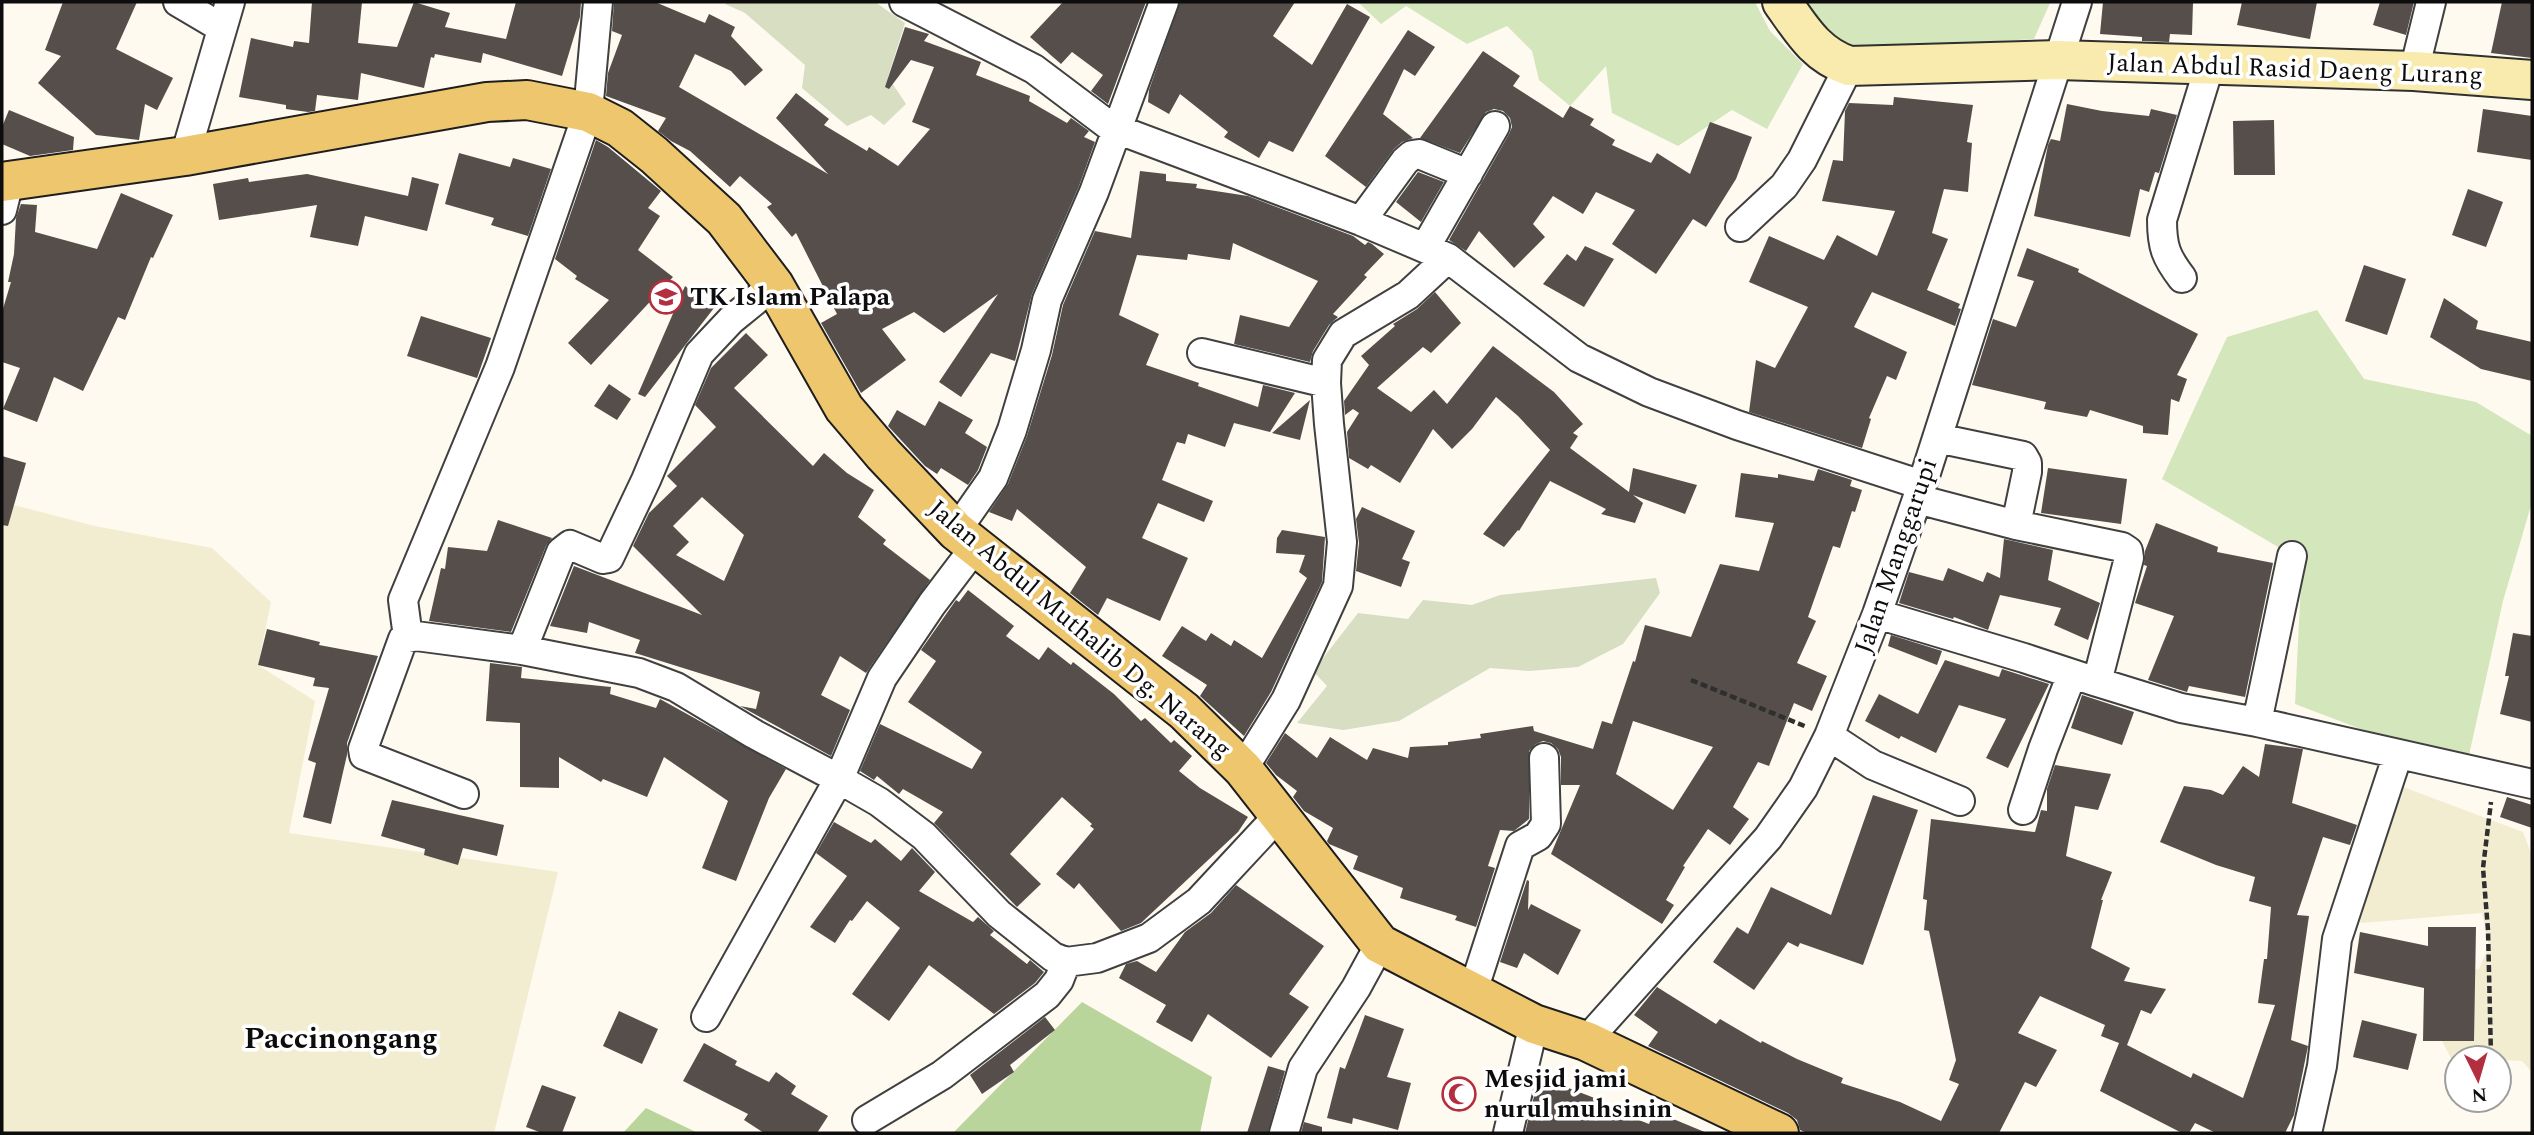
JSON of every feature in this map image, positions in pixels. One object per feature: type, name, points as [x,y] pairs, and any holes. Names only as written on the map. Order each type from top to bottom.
[{"type":"main road","name":"Jalan Abdul Muthalib Dg. Narang","points":[[4,191],[487,102],[527,100],[588,112],[620,128],[724,219],[774,285],[844,408],[883,454],[966,539],[1184,710],[1243,769],[1380,943],[1534,1024],[1586,1041],[1779,1133]]},
{"type":"street","points":[[178,2],[222,29]]},
{"type":"street","points":[[185,156],[230,2]]},
{"type":"street","points":[[408,637],[404,600],[500,367],[588,112],[598,2]]},
{"type":"street","points":[[904,2],[1034,69],[1111,127],[1361,221],[1436,253],[1579,358],[1649,391],[1919,492],[2016,525],[2123,547],[2128,551],[2129,558],[2085,678],[2043,749],[2023,810]]},
{"type":"street","points":[[706,1017],[839,779],[882,678],[932,604],[966,539],[1012,430],[1036,350],[1047,300],[1094,192],[1164,2]]},
{"type":"street","points":[[1740,227],[1784,186],[1802,160],[1849,66],[1832,60],[1813,45],[1782,2]]},
{"type":"street","name":"Jalan Manggarupi","points":[[1586,1041],[1768,838],[1802,788],[1829,736],[1877,614],[1919,492],[2077,2]]},
{"type":"street","points":[[2414,72],[2431,2]]},
{"type":"street","name":"Jalan Abdul Rasid Daeng Lurang","points":[[1849,66],[2058,60],[2414,72],[2532,80]]},
{"type":"street","points":[[2182,278],[2166,257],[2162,240],[2162,220],[2210,64]]},
{"type":"street","points":[[1243,769],[1286,700],[1338,586],[1342,542],[1326,383],[1327,360],[1343,334],[1408,295],[1436,253],[1468,174],[1495,126]]},
{"type":"street","points":[[1361,221],[1412,155],[1419,154],[1468,174]]},
{"type":"street","points":[[522,650],[564,547],[570,545],[603,559],[610,558],[699,354],[731,320],[774,285]]},
{"type":"street","points":[[1202,353],[1326,383]]},
{"type":"street","points":[[1937,438],[2023,456],[2027,463],[2027,472],[2016,525]]},
{"type":"street","points":[[2257,722],[2292,556]]},
{"type":"street","points":[[1877,614],[2181,708],[2257,722],[2532,785]]},
{"type":"street","points":[[464,794],[364,755],[363,749],[403,639],[408,637],[440,638],[522,650],[639,673],[676,688],[879,803],[924,836],[999,914],[1053,957],[1066,962],[1097,958],[1149,939],[1199,901],[1280,814]]},
{"type":"street","points":[[1829,736],[1873,765],[1960,800]]},
{"type":"street","points":[[2307,1133],[2322,1066],[2337,939],[2398,754]]},
{"type":"street","points":[[1473,991],[1520,846],[1538,836],[1546,824],[1545,758]]},
{"type":"street","points":[[1284,1133],[1303,1068],[1356,988],[1380,943]]},
{"type":"street","points":[[867,1120],[942,1075],[1047,995],[1059,980],[1066,962]]},
{"type":"street","points":[[1508,1133],[1534,1024]]},
{"type":"path","points":[[1691,680],[1829,736]]},
{"type":"path","points":[[2491,1044],[2488,930],[2483,868],[2494,777]]},
{"type":"shaded area","points":[[2,502],[95,526],[212,548],[271,602],[258,665],[315,701],[289,833],[558,872],[494,1133],[2,1133]]},
{"type":"shaded area","points":[[2398,785],[2523,832],[2532,856],[2532,1072],[2522,1061],[2513,1061],[2513,1044],[2444,1044],[2427,1013],[2430,972],[2479,969],[2489,946],[2482,913],[2361,923],[2349,886]]},
{"type":"green space","points":[[875,2],[905,23],[888,77],[906,104],[884,125],[871,115],[847,126],[802,88],[805,65],[745,13],[725,4]]},
{"type":"green space","points":[[1358,2],[1755,2],[1770,31],[1803,64],[1767,129],[1732,110],[1678,146],[1612,113],[1606,66],[1570,106],[1539,80],[1532,51],[1507,26],[1467,44],[1406,6],[1381,24]]},
{"type":"green space","points":[[1796,2],[2050,3],[2034,39],[1845,50]]},
{"type":"green space","points":[[2317,310],[2364,379],[2476,402],[2532,436],[2532,502],[2503,601],[2466,769],[2295,704],[2302,561],[2162,479],[2227,337]]},
{"type":"green space","points":[[1656,578],[1660,593],[1623,644],[1578,667],[1529,671],[1490,668],[1399,721],[1343,730],[1297,723],[1327,686],[1313,671],[1358,613],[1408,619],[1423,600],[1472,605],[1500,595]]},
{"type":"green space","points":[[1082,1002],[1212,1077],[1200,1133],[953,1133]]},
{"type":"green space","points":[[646,1108],[698,1133],[623,1133]]},
{"type":"building","points":[[63,2],[137,2],[116,49],[173,78],[157,110],[145,104],[139,140],[96,135],[38,83],[61,56],[45,50]]},
{"type":"building","points":[[312,2],[362,2],[358,43],[397,47],[414,2],[450,13],[445,27],[506,39],[516,2],[581,2],[580,17],[562,76],[483,53],[481,63],[435,54],[434,58],[431,57],[424,88],[361,73],[358,100],[317,95],[315,111],[308,112],[286,109],[286,105],[239,97],[251,38],[293,47],[294,41],[309,43]]},
{"type":"building","points":[[614,2],[655,2],[705,23],[709,14],[735,27],[731,36],[763,70],[745,86],[731,71],[695,54],[679,87],[828,174],[776,118],[796,93],[829,119],[824,125],[867,151],[869,147],[898,166],[930,129],[912,122],[934,67],[911,60],[889,89],[885,87],[905,27],[929,34],[924,41],[981,62],[976,75],[1030,96],[1029,101],[1067,123],[1071,118],[1089,131],[1084,137],[1095,142],[1032,294],[1015,361],[991,353],[961,397],[939,382],[998,294],[944,333],[914,312],[882,329],[906,360],[861,393],[821,323],[837,314],[796,233],[792,237],[767,207],[772,204],[740,176],[730,187],[690,151],[658,131],[666,118],[606,96],[608,73],[622,35],[612,31]]},
{"type":"building","points":[[1063,2],[1146,2],[1108,104],[1091,91],[1103,75],[1072,52],[1061,64],[1030,37]]},
{"type":"building","points":[[1180,2],[1295,2],[1273,36],[1312,65],[1347,4],[1370,17],[1293,152],[1269,141],[1259,158],[1224,137],[1228,132],[1180,94],[1169,114],[1148,102],[1149,90]]},
{"type":"building","points":[[2103,2],[2193,2],[2192,35],[2170,34],[2169,42],[2142,41],[2142,37],[2100,34]]},
{"type":"building","points":[[2242,2],[2317,2],[2310,39],[2237,25]]},
{"type":"building","points":[[2380,2],[2414,2],[2406,35],[2373,25]]},
{"type":"building","points":[[2502,2],[2532,2],[2532,58],[2491,53]]},
{"type":"building","points":[[1408,30],[1435,47],[1415,76],[1404,69],[1383,114],[1413,138],[1394,149],[1366,187],[1325,156]]},
{"type":"building","points":[[1483,51],[1520,76],[1513,86],[1563,118],[1570,106],[1594,119],[1590,125],[1615,140],[1612,145],[1651,163],[1657,153],[1690,174],[1710,122],[1752,137],[1736,179],[1706,227],[1693,219],[1656,274],[1612,244],[1635,210],[1596,192],[1583,214],[1553,196],[1533,224],[1545,237],[1514,268],[1479,231],[1466,251],[1449,240],[1509,134],[1512,127],[1510,118],[1503,111],[1494,109],[1486,112],[1460,153],[1420,138]]},
{"type":"building","points":[[1894,97],[1973,105],[1967,142],[1972,143],[1968,192],[1944,189],[1932,233],[1948,239],[1927,290],[1960,304],[1958,308],[1961,309],[1955,326],[1872,292],[1854,327],[1907,352],[1896,380],[1887,376],[1869,418],[1871,419],[1862,448],[1749,412],[1756,360],[1775,368],[1808,307],[1749,282],[1769,236],[1824,260],[1837,235],[1877,256],[1895,211],[1822,201],[1833,160],[1843,161],[1845,111],[1849,103],[1893,105]]},
{"type":"building","points":[[2067,104],[2149,116],[2151,109],[2177,115],[2159,173],[2155,172],[2149,192],[2140,189],[2130,237],[2034,216],[2048,145],[2051,139],[2060,141]]},
{"type":"building","points":[[2483,109],[2532,116],[2532,160],[2477,152]]},
{"type":"building","points":[[9,110],[74,137],[73,150],[30,156],[2,144],[2,127]]},
{"type":"building","points":[[2274,120],[2275,175],[2234,175],[2233,121]]},
{"type":"building","points":[[596,140],[661,191],[648,208],[660,216],[638,250],[673,277],[591,365],[568,343],[609,300],[575,279],[577,276],[555,259]]},
{"type":"building","points":[[459,153],[510,167],[513,158],[551,169],[528,236],[491,225],[494,218],[445,204]]},
{"type":"building","points":[[1140,171],[1166,174],[1166,181],[1197,184],[1196,188],[1248,196],[1353,236],[1365,245],[1368,242],[1384,254],[1333,314],[1338,317],[1329,325],[1313,351],[1310,362],[1234,344],[1240,315],[1289,327],[1318,281],[1233,243],[1230,260],[1188,254],[1187,260],[1137,255],[1119,315],[1159,334],[1146,365],[1258,407],[1263,385],[1295,393],[1270,432],[1234,423],[1225,447],[1188,434],[1185,444],[1177,442],[1162,480],[1213,501],[1204,522],[1158,503],[1142,538],[1188,558],[1160,621],[1107,598],[1098,615],[1070,593],[1086,567],[1017,509],[1012,521],[989,512],[1008,484],[1027,436],[1052,355],[1063,305],[1095,231],[1131,238]]},
{"type":"building","points":[[1418,172],[1444,182],[1421,222],[1396,202]]},
{"type":"building","points":[[307,174],[408,196],[412,177],[439,184],[427,231],[365,216],[358,246],[310,237],[317,205],[219,220],[213,184],[248,178],[249,182]]},
{"type":"building","points":[[2468,189],[2503,202],[2486,247],[2452,235]]},
{"type":"building","points":[[121,193],[173,215],[153,258],[151,257],[125,320],[118,317],[83,391],[54,377],[37,422],[3,409],[20,368],[2,362],[2,312],[11,282],[8,282],[14,254],[16,218],[21,204],[37,205],[35,232],[97,249]]},
{"type":"building","points":[[1585,246],[1614,259],[1584,307],[1543,284],[1567,254],[1576,261]]},
{"type":"building","points":[[2027,248],[2079,269],[2078,272],[2198,334],[2177,375],[2187,379],[2179,402],[2171,399],[2168,435],[2143,433],[2143,426],[2090,410],[2087,417],[2044,409],[2046,402],[1972,385],[1993,319],[2016,327],[2034,281],[2017,276]]},
{"type":"building","points":[[2364,265],[2406,279],[2387,335],[2345,321]]},
{"type":"building","points":[[685,286],[714,308],[645,397],[638,394]]},
{"type":"building","points":[[1435,292],[1461,323],[1431,353],[1423,347],[1377,388],[1411,412],[1434,390],[1447,404],[1493,346],[1554,392],[1583,424],[1573,433],[1578,436],[1570,448],[1629,492],[1633,468],[1697,485],[1685,514],[1633,495],[1643,503],[1635,523],[1601,514],[1606,509],[1550,481],[1519,531],[1504,547],[1483,534],[1550,450],[1496,397],[1472,429],[1452,449],[1433,429],[1400,483],[1371,465],[1368,469],[1349,458],[1347,432],[1359,413],[1353,409],[1345,415],[1344,401],[1369,365],[1361,356],[1395,326],[1393,324],[1417,309]]},
{"type":"building","points":[[2444,298],[2478,321],[2476,329],[2532,342],[2532,381],[2481,369],[2430,337]]},
{"type":"building","points":[[421,316],[491,338],[477,378],[407,356]]},
{"type":"building","points":[[746,333],[768,355],[734,388],[813,466],[824,453],[847,473],[874,490],[858,517],[886,540],[883,544],[930,580],[866,673],[840,656],[821,695],[850,710],[831,756],[740,706],[756,709],[760,692],[635,653],[640,640],[589,622],[587,633],[550,626],[574,566],[702,615],[633,546],[649,513],[677,486],[667,476],[716,427],[695,405],[711,368]],"holes":[[[702,497],[744,535],[724,581],[676,555],[689,542],[673,526]]]},
{"type":"building","points":[[609,384],[631,399],[617,420],[594,406]]},
{"type":"building","points":[[1310,400],[1300,440],[1272,433]]},
{"type":"building","points":[[939,401],[973,420],[965,433],[987,447],[978,470],[968,485],[941,468],[937,474],[925,466],[888,426],[897,410],[925,426]]},
{"type":"building","points":[[2,456],[26,463],[8,526],[2,525]]},
{"type":"building","points":[[2048,468],[2127,479],[2121,524],[2041,513]]},
{"type":"building","points":[[1818,469],[1852,480],[1850,486],[1862,490],[1840,548],[1833,546],[1808,617],[1816,621],[1797,663],[1827,676],[1812,711],[1794,703],[1769,766],[1758,762],[1733,807],[1749,819],[1730,845],[1708,829],[1683,866],[1685,867],[1666,900],[1674,905],[1662,924],[1551,854],[1580,785],[1561,785],[1561,757],[1558,749],[1551,743],[1543,741],[1529,751],[1529,819],[1514,831],[1500,830],[1488,866],[1495,868],[1476,927],[1455,920],[1457,916],[1400,898],[1403,888],[1353,869],[1358,856],[1329,844],[1327,841],[1333,828],[1304,811],[1293,797],[1297,791],[1276,775],[1266,763],[1285,733],[1317,758],[1330,737],[1367,760],[1373,748],[1408,758],[1410,747],[1448,745],[1448,742],[1481,738],[1480,734],[1533,726],[1534,731],[1593,749],[1602,721],[1612,724],[1633,661],[1635,662],[1645,625],[1691,637],[1720,564],[1759,571],[1774,523],[1735,517],[1741,473],[1778,478],[1778,474],[1814,481]],"holes":[[[1633,721],[1713,747],[1673,810],[1616,774]]]},
{"type":"building","points":[[1362,507],[1415,531],[1402,559],[1410,562],[1401,587],[1356,571],[1359,543],[1356,519]]},
{"type":"building","points":[[498,520],[552,538],[546,546],[511,632],[429,621],[441,568],[445,569],[448,547],[487,551]]},
{"type":"building","points":[[2156,523],[2218,547],[2217,552],[2273,563],[2245,697],[2189,686],[2187,692],[2148,680],[2174,616],[2135,603],[2147,566],[2144,565],[2145,551]]},
{"type":"building","points":[[1282,530],[1325,537],[1322,582],[1271,692],[1244,736],[1200,696],[1207,685],[1162,656],[1182,626],[1206,641],[1211,633],[1231,646],[1234,640],[1262,658],[1307,578],[1299,572],[1305,555],[1276,553],[1277,538]]},
{"type":"building","points":[[2004,539],[2053,550],[2048,580],[2100,603],[2088,640],[2054,625],[2061,608],[2000,595],[1988,630],[1954,617],[1953,619],[1899,603],[1909,572],[1943,581],[1948,568],[1983,582],[1987,572],[2000,578]]},
{"type":"building","points":[[968,590],[1014,626],[1006,636],[1039,660],[1048,647],[1071,665],[1073,662],[1114,694],[1141,721],[1145,718],[1171,743],[1174,740],[1192,756],[1179,771],[1200,788],[1248,817],[1238,832],[1141,923],[1121,931],[1079,883],[1074,889],[1056,874],[1094,829],[1090,826],[1092,824],[1062,797],[1010,854],[1041,884],[1017,907],[934,823],[943,812],[903,789],[899,794],[877,776],[874,780],[860,771],[880,724],[972,769],[982,752],[908,702],[936,661],[921,650],[956,600],[959,602]]},
{"type":"building","points":[[267,629],[320,642],[319,645],[378,656],[347,743],[347,755],[331,824],[303,817],[316,763],[308,760],[329,688],[313,686],[315,678],[258,665]]},
{"type":"building","points":[[2513,633],[2532,636],[2532,722],[2500,714],[2509,676],[2505,676]]},
{"type":"building","points":[[1891,635],[1942,651],[1937,665],[1888,646]]},
{"type":"building","points":[[1945,660],[1999,677],[2002,669],[2049,684],[2008,768],[1986,758],[2006,719],[1959,705],[1936,753],[1901,736],[1899,739],[1865,721],[1879,694],[1918,714]]},
{"type":"building","points":[[490,663],[522,667],[521,678],[611,687],[610,694],[656,708],[660,699],[786,769],[769,798],[736,881],[702,868],[728,801],[664,757],[647,797],[603,779],[601,782],[559,757],[559,788],[520,787],[520,723],[486,721]]},
{"type":"building","points":[[2082,695],[2134,712],[2122,745],[2071,728]]},
{"type":"building","points":[[2265,744],[2303,749],[2292,803],[2357,825],[2350,845],[2323,837],[2297,915],[2309,916],[2291,1040],[2308,1046],[2294,1115],[2285,1133],[2216,1133],[2195,1123],[2189,1133],[2182,1133],[2100,1091],[2119,1043],[2101,1036],[2105,1025],[2040,996],[2018,1033],[2057,1050],[2036,1087],[2025,1082],[1999,1133],[1807,1133],[1800,1130],[1797,1120],[1788,1113],[1648,1046],[1658,1032],[1634,1015],[1657,987],[1716,1024],[1720,1019],[1761,1043],[1762,1041],[1843,1078],[1841,1083],[1900,1102],[1941,1121],[1959,1084],[1949,1080],[1956,1060],[1929,931],[1924,930],[1927,900],[1923,899],[1931,819],[2035,832],[2041,810],[2047,811],[2047,789],[2055,765],[2111,774],[2098,810],[2075,806],[2066,856],[2112,872],[2101,900],[2091,948],[2130,968],[2124,981],[2166,989],[2151,1014],[2141,1010],[2127,1045],[2191,1078],[2193,1073],[2243,1098],[2275,1005],[2258,1003],[2264,959],[2267,959],[2271,907],[2249,901],[2255,877],[2216,865],[2160,842],[2184,786],[2211,790],[2223,795],[2243,766],[2259,777]]},
{"type":"building","points":[[1873,795],[1918,810],[1863,965],[1800,943],[1798,947],[1788,942],[1754,990],[1713,962],[1737,927],[1748,934],[1771,887],[1831,915]]},
{"type":"building","points":[[2507,797],[2532,805],[2532,828],[2500,817]]},
{"type":"building","points":[[392,800],[504,825],[497,856],[463,848],[458,865],[424,855],[425,849],[381,836]]},
{"type":"building","points":[[834,822],[871,843],[875,839],[901,861],[912,848],[935,872],[919,891],[973,922],[978,917],[994,931],[990,935],[1027,964],[1030,960],[1044,972],[1035,983],[994,1014],[929,965],[889,1021],[852,994],[900,928],[867,901],[835,943],[810,927],[847,876],[816,853]]},
{"type":"building","points":[[1527,880],[1528,910],[1531,904],[1581,930],[1558,975],[1524,953],[1517,968],[1500,962]]},
{"type":"building","points":[[1236,885],[1324,946],[1289,994],[1309,1007],[1271,1058],[1208,1014],[1192,1042],[1156,1022],[1166,1005],[1119,978],[1126,964],[1137,961],[1156,972],[1185,932],[1211,913]]},
{"type":"building","points":[[2428,927],[2476,927],[2474,1041],[2423,1041],[2424,988],[2354,973],[2360,932],[2428,946]]},
{"type":"building","points":[[619,1011],[658,1029],[642,1064],[603,1046]]},
{"type":"building","points":[[1365,1015],[1404,1029],[1387,1077],[1411,1083],[1398,1130],[1353,1118],[1352,1124],[1327,1118],[1340,1067],[1345,1069]]},
{"type":"building","points":[[1045,1017],[1055,1030],[1010,1065],[1014,1072],[982,1094],[970,1075]]},
{"type":"building","points":[[2362,1020],[2417,1034],[2408,1070],[2353,1057]]},
{"type":"building","points":[[704,1043],[737,1061],[735,1065],[769,1082],[776,1072],[796,1086],[791,1094],[828,1116],[817,1133],[764,1133],[744,1120],[748,1114],[683,1081]]},
{"type":"building","points":[[1268,1066],[1285,1071],[1268,1133],[1247,1133]]},
{"type":"building","points":[[1538,1080],[1558,1084],[1605,1102],[1603,1106],[1649,1124],[1654,1111],[1707,1133],[1525,1133]]},
{"type":"building","points":[[542,1085],[576,1097],[562,1133],[542,1133],[526,1127]]},
{"type":"building","points":[[1304,1122],[1322,1127],[1322,1133],[1301,1133]]},
{"type":"place","name":"TK Islam Palapa","points":[[666,297]]},
{"type":"place","name":"Mesjid jami nurul muhsinin","points":[[1459,1094]]},
{"type":"district","name":"Paccinongang","points":[[341,1039]]}]
